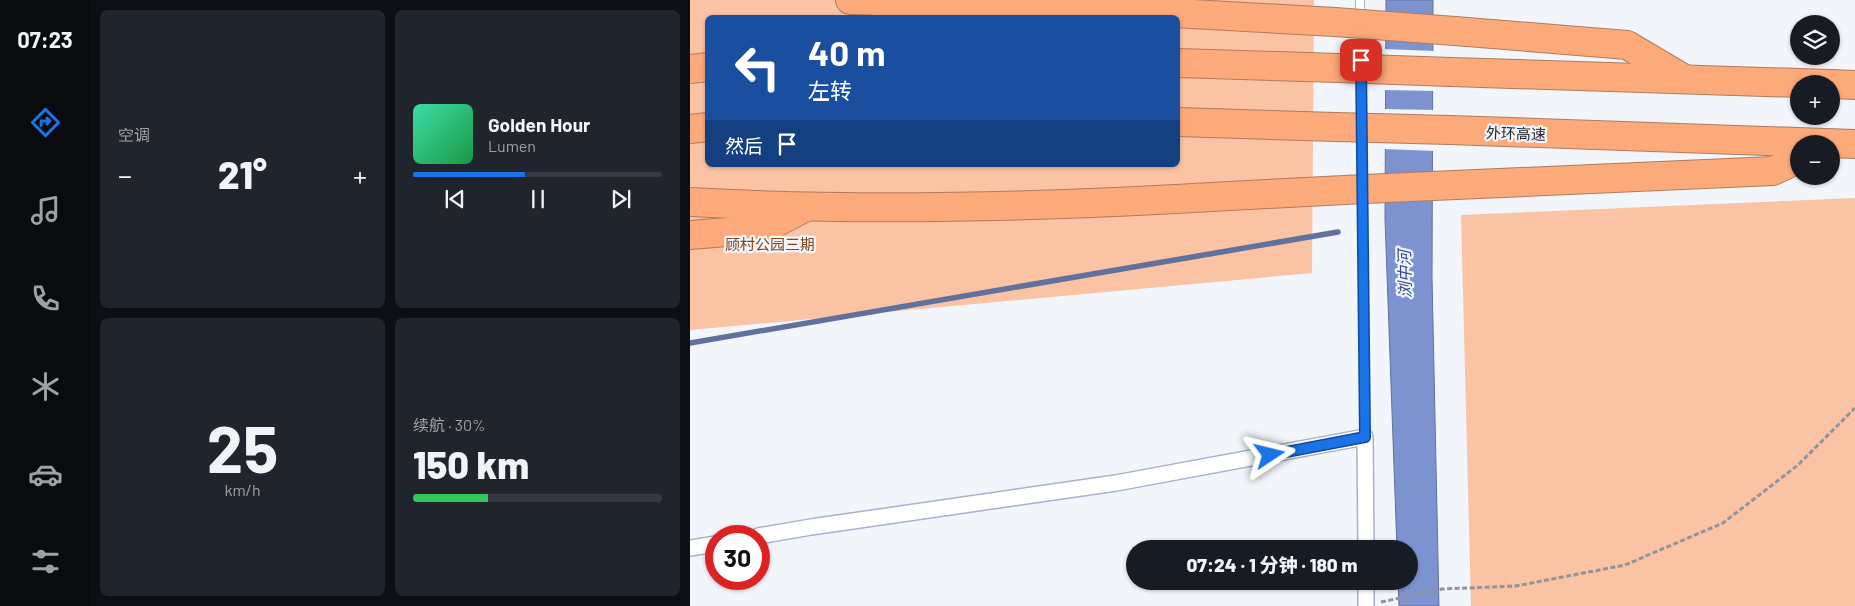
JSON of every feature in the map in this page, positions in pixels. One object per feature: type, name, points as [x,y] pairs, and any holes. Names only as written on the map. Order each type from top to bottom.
[{"type":"highway","points":[[850,0],[1067,7],[1335,22],[1627,45],[1684,79]]},
{"type":"highway","points":[[1180,63],[1790,83]]},
{"type":"highway","points":[[690,69],[705,67]]},
{"type":"highway","points":[[1840,84],[1855,84]]},
{"type":"highway","name":"外环高速","points":[[1180,122],[1790,142]]},
{"type":"highway","points":[[690,129],[705,127]]},
{"type":"highway","points":[[690,202],[886,208],[1018,206],[1589,178],[1773,171],[1790,163]]},
{"type":"highway","points":[[690,234],[764,229],[805,207]]},
{"type":"street","points":[[770,534],[1116,483],[1365,437],[1366,540]]},
{"type":"street","points":[[690,548],[705,546]]},
{"type":"street","points":[[1366,590],[1366,605]]},
{"type":"lane","points":[[1360,0],[1365,437]]},
{"type":"path","points":[[1366,605],[1442,589],[1516,586],[1625,566],[1722,523],[1798,465],[1855,408]]},
{"type":"green space","name":"顾村公园三期","points":[[690,0],[1314,0],[1312,273],[690,330]]},
{"type":"green space","points":[[1855,198],[1855,606],[1471,606],[1461,215]]},
{"type":"water","name":"浏中河","points":[[1386,0],[1433,0],[1432,277],[1439,606],[1399,606],[1398,590],[1418,590],[1418,540],[1397,540],[1385,219]]},
{"type":"pier","points":[[1383,49],[1435,51],[1435,91],[1383,90]]},
{"type":"pier","points":[[1383,109],[1435,110],[1435,151],[1383,149]]},
{"type":"waterway","points":[[690,343],[1338,232]]},
{"type":"route","points":[[1270,455],[1365,437],[1361,60]]}]
